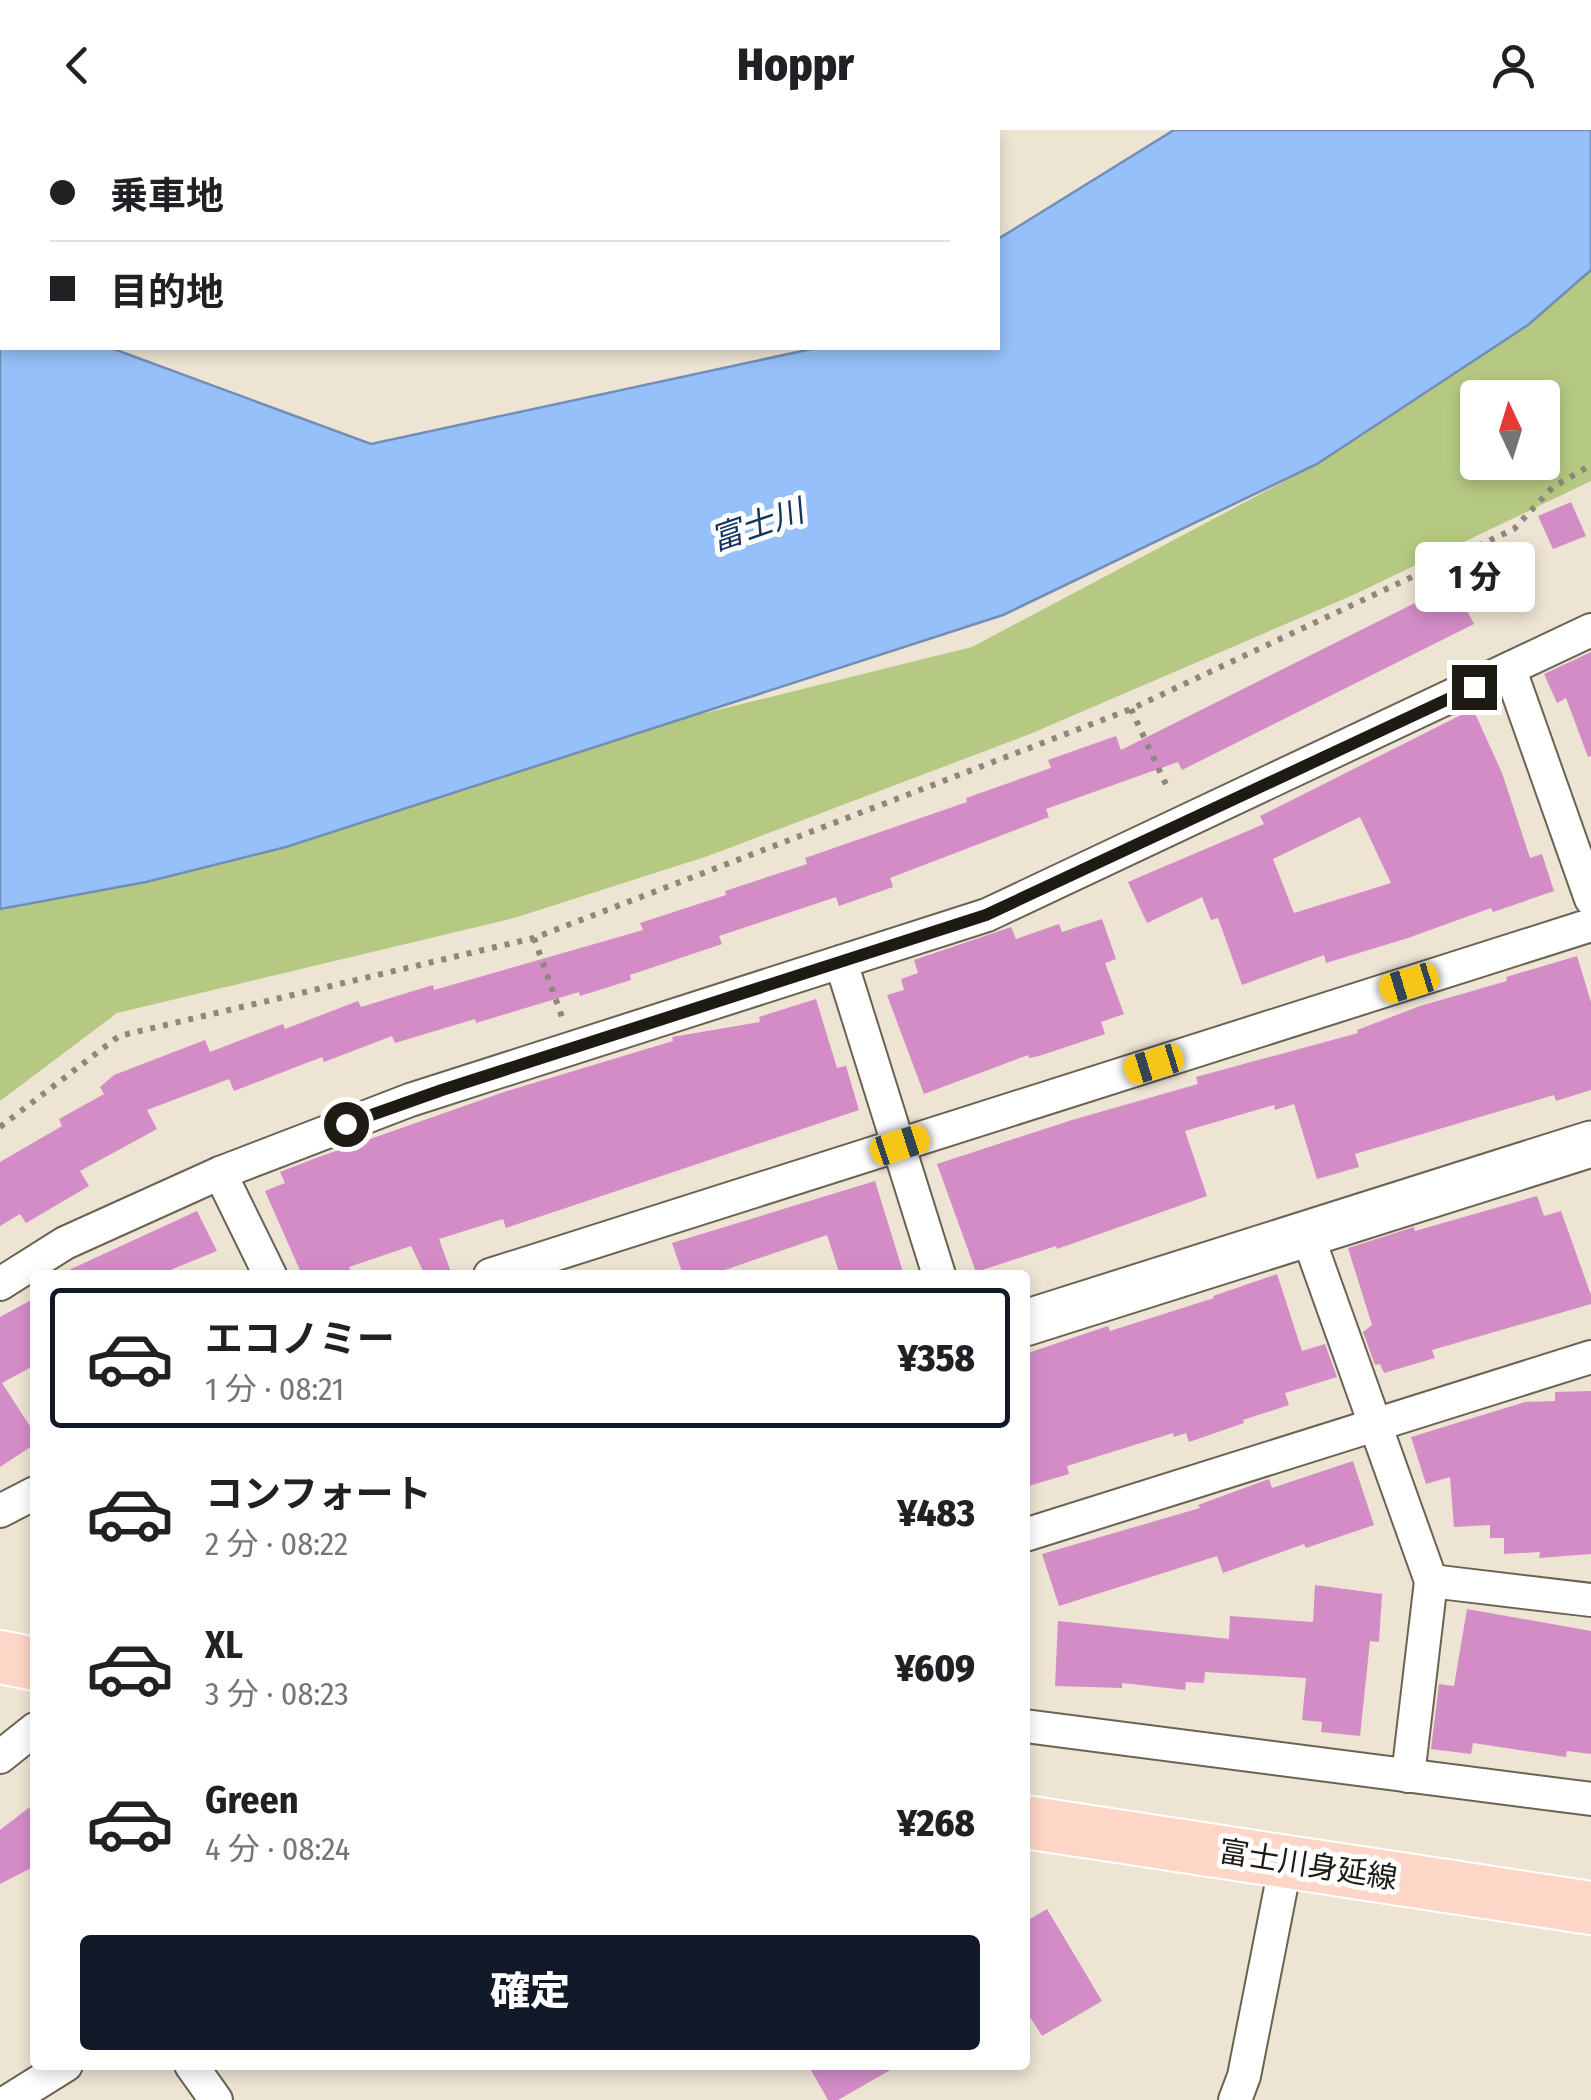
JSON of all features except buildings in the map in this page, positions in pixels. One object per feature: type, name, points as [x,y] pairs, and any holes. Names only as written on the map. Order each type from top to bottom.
[{"type":"main road","points":[[0,1657],[30,1663]]},
{"type":"main road","name":"富士川身延線","points":[[1030,1823],[1591,1908]]},
{"type":"street","points":[[0,1284],[65,1243],[220,1172],[410,1100],[986,915],[1591,630]]},
{"type":"street","points":[[1510,670],[1591,899]]},
{"type":"street","points":[[506,1270],[1591,925]]},
{"type":"street","points":[[841,962],[938,1270]]},
{"type":"street","points":[[1030,1321],[1591,1144]]},
{"type":"street","points":[[220,1172],[268,1270]]},
{"type":"street","points":[[1307,1234],[1431,1581],[1408,1776]]},
{"type":"street","points":[[1030,1532],[1591,1357]]},
{"type":"street","points":[[0,1511],[30,1496]]},
{"type":"street","points":[[1431,1581],[1591,1600]]},
{"type":"street","points":[[1030,1727],[1591,1799]]},
{"type":"street","points":[[0,1758],[30,1733]]},
{"type":"street","points":[[1235,2100],[1244,2076],[1286,1862]]},
{"type":"street","points":[[10,2100],[58,2070]]},
{"type":"street","points":[[195,2070],[216,2100]]},
{"type":"path","points":[[0,1127],[120,1036],[534,938],[1130,709],[1514,529],[1552,486],[1591,465]]},
{"type":"path","points":[[1130,709],[1184,822]]},
{"type":"path","points":[[534,938],[573,1048]]},
{"type":"green space","points":[[1591,269],[1591,481],[1351,596],[1030,734],[708,856],[514,918],[117,1013],[0,1101],[0,904],[444,796],[677,720],[972,647],[1317,464]]},
{"type":"water","name":"富士川","points":[[1174,130],[1591,130],[1591,270],[1528,325],[1317,464],[1003,615],[286,847],[146,882],[0,909],[0,350],[116,350],[371,444],[807,350],[1000,350],[1000,238]]},
{"type":"route","points":[[346,1124],[986,915],[1474,687]]}]
